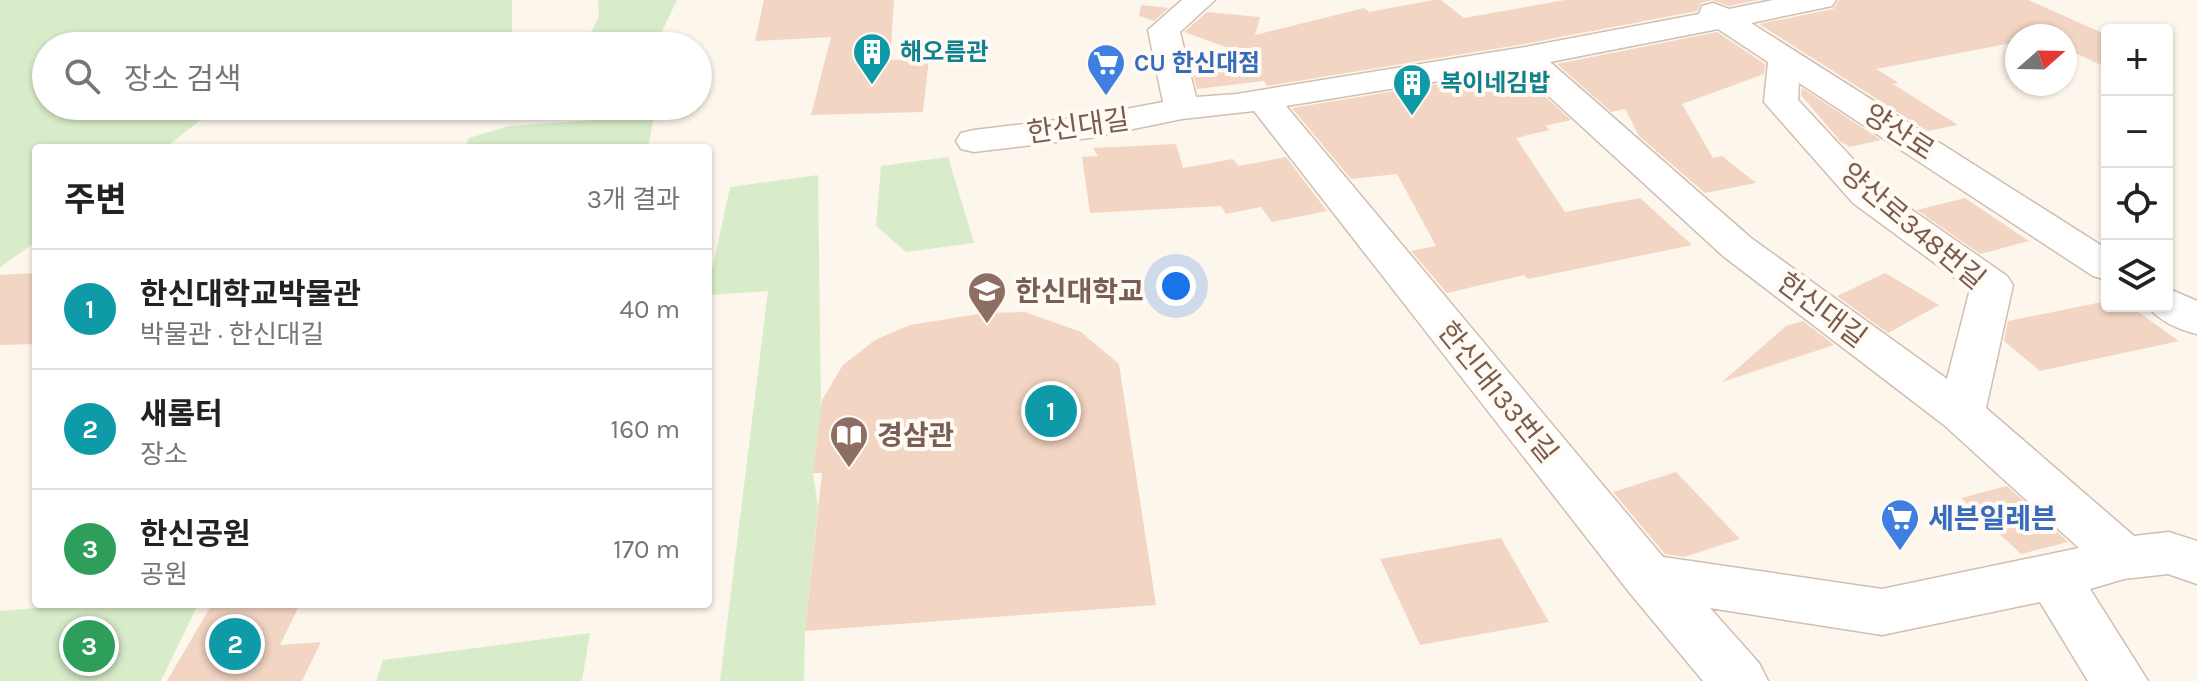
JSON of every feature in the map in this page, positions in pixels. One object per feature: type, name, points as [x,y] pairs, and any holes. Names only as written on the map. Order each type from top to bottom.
[{"type":"street","points":[[1182,109],[1164,30],[1200,0]]},
{"type":"street","name":"양산로","points":[[1690,0],[1785,57],[2101,263]]},
{"type":"street","name":"한신대길","points":[[974,141],[1089,127],[1182,109],[1525,57],[1821,0]]},
{"type":"street","name":"한신대길","points":[[1525,57],[1737,247],[1961,413],[2124,558]]},
{"type":"street","name":"양산로348번길","points":[[1785,57],[1781,102],[1866,195],[1992,285],[1961,413]]},
{"type":"street","name":"한신대133번길","points":[[1262,99],[1648,577],[1739,681]]},
{"type":"street","points":[[2173,306],[2197,320]]},
{"type":"street","points":[[1648,577],[1882,612],[2053,577],[2124,558],[2169,553],[2197,563]]},
{"type":"street","points":[[2053,577],[2119,681]]},
{"type":"green space","points":[[0,0],[512,0],[512,32],[32,32],[32,120],[200,120],[170,144],[32,144],[32,245],[0,267]]},
{"type":"green space","points":[[598,0],[677,0],[662,32],[592,32],[599,16]]},
{"type":"green space","points":[[653,120],[649,144],[466,144],[469,138],[509,126]]},
{"type":"green space","points":[[948,157],[974,243],[906,252],[876,226],[881,166]]},
{"type":"green space","points":[[818,175],[821,411],[813,473],[818,507],[805,631],[804,681],[720,681],[768,291],[712,295],[712,270],[730,187]]},
{"type":"green space","points":[[37,608],[196,608],[161,681],[0,681],[0,611]]},
{"type":"green space","points":[[590,633],[582,681],[376,681],[383,660]]},
{"type":"building","points":[[764,0],[894,0],[890,60],[929,59],[923,112],[811,115],[831,37],[755,41]]},
{"type":"building","points":[[1441,0],[1464,18],[1565,0],[1712,0],[1701,3],[1697,11],[1524,44],[1267,86],[1264,81],[1197,89],[1189,58],[1234,50],[1184,32],[1207,12],[1260,17],[1255,35],[1364,8],[1369,12]]},
{"type":"building","points":[[1712,0],[1758,0],[1729,6]]},
{"type":"building","points":[[1839,0],[2028,0],[2101,32],[2101,65],[2077,54],[2077,24],[2005,24],[2005,44],[1876,69],[1899,83],[1893,84],[1958,125],[1927,131],[1759,24],[1833,9]]},
{"type":"building","points":[[1141,5],[1169,8],[1154,21],[1139,16]]},
{"type":"building","points":[[1717,32],[1765,64],[1764,74],[1682,104],[1713,158],[1722,156],[1756,183],[1705,193],[1639,136],[1625,109],[1611,112],[1557,64]]},
{"type":"building","points":[[1517,71],[1571,120],[1545,126],[1550,130],[1516,138],[1565,212],[1640,198],[1692,245],[1528,279],[1524,275],[1447,293],[1411,251],[1436,246],[1397,174],[1351,179],[1292,108]]},
{"type":"building","points":[[1802,88],[1881,140],[1850,147],[1841,142],[1801,95]]},
{"type":"building","points":[[1176,144],[1183,168],[1233,159],[1239,166],[1286,157],[1327,211],[1272,222],[1261,207],[1226,214],[1221,206],[1090,213],[1082,157],[1098,156],[1093,148]]},
{"type":"building","points":[[1965,198],[2029,241],[1980,254],[1917,210]]},
{"type":"building","points":[[32,273],[32,344],[0,345],[0,275]]},
{"type":"building","points":[[1885,273],[1939,305],[1888,333],[1837,296]]},
{"type":"building","points":[[2101,302],[2101,312],[2138,312],[2179,341],[2040,371],[2004,341],[2008,321]]},
{"type":"building","name":"경삼관","points":[[1025,312],[1081,332],[1119,364],[1156,605],[805,631],[822,473],[813,473],[822,400],[843,365],[875,340],[910,325],[984,313]]},
{"type":"building","points":[[1803,321],[1834,345],[1722,382],[1786,326]]},
{"type":"building","points":[[1676,472],[1740,539],[1684,557],[1665,554],[1613,492]]},
{"type":"building","points":[[2007,486],[2068,542],[2021,554],[1961,498]]},
{"type":"building","points":[[1501,538],[1549,622],[1420,645],[1380,559]]},
{"type":"building","points":[[210,608],[298,608],[280,645],[321,642],[302,681],[167,681]]},
{"type":"place","name":"해오름관","points":[[872,86]]},
{"type":"place","name":"CU 한신대점","points":[[1106,97]]},
{"type":"place","name":"복이네김밥","points":[[1412,117]]},
{"type":"place","name":"한신대학교","points":[[987,325]]},
{"type":"place","name":"한신대학교박물관","points":[[1051,411]]},
{"type":"place","name":"경삼관","points":[[849,469]]},
{"type":"place","name":"세븐일레븐","points":[[1900,552]]},
{"type":"place","name":"새롬터","points":[[235,644]]},
{"type":"place","name":"한신공원","points":[[89,646]]}]
